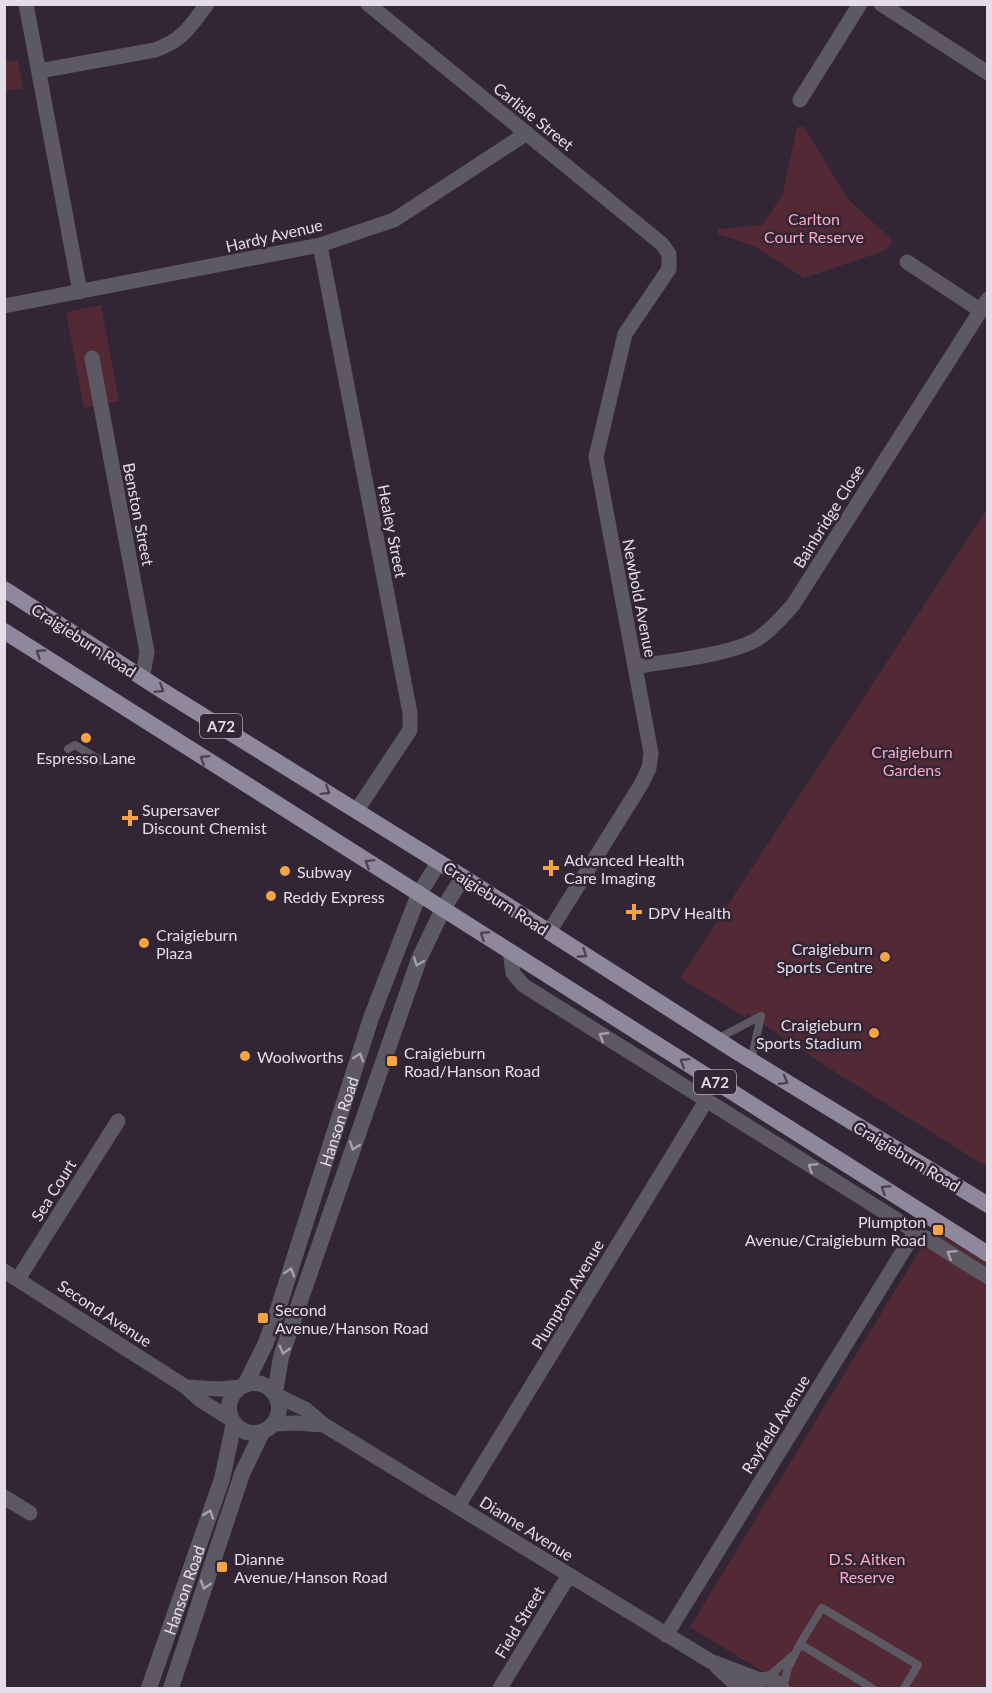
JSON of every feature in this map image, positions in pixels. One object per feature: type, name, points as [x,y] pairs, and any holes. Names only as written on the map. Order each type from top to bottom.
[{"type":"main road","name":"Craigieburn Road","points":[[4,589],[464,877],[751,1061],[987,1206]]},
{"type":"main road","name":"A72","points":[[4,631],[987,1254]]},
{"type":"street","points":[[26,4],[80,292]]},
{"type":"street","points":[[39,71],[155,50],[170,45],[182,36],[207,4]]},
{"type":"street","name":"Carlisle Street","points":[[368,4],[662,244],[668,251],[670,260]]},
{"type":"street","points":[[800,100],[860,4]]},
{"type":"street","points":[[881,4],[987,73]]},
{"type":"street","name":"Hardy Avenue","points":[[4,306],[320,245],[394,220],[526,133]]},
{"type":"street","name":"Healey Street","points":[[320,245],[410,713],[410,730],[357,810]]},
{"type":"street","name":"Newbold Avenue","points":[[549,932],[642,783],[649,768],[651,753],[596,457],[625,334],[666,274],[670,260]]},
{"type":"street","points":[[907,262],[984,304]]},
{"type":"street","name":"Bainbridge Close","points":[[635,667],[739,647],[758,638],[777,623],[793,605],[984,304]]},
{"type":"street","name":"Benston Street","points":[[92,358],[145,643],[146,660],[140,676]]},
{"type":"street","name":"Hanson Road","points":[[243,1386],[265,1345],[371,1018],[419,894],[439,862]]},
{"type":"street","name":"Hanson Road","points":[[275,1394],[281,1357],[403,1003],[428,938],[443,909],[464,877]]},
{"type":"street","points":[[510,951],[513,973],[519,982],[987,1276]]},
{"type":"street","name":"Plumpton Avenue","points":[[458,1506],[706,1101]]},
{"type":"street","name":"Sea Court","points":[[18,1279],[118,1121]]},
{"type":"street","name":"Rayfield Avenue","points":[[666,1635],[915,1232]]},
{"type":"street","name":"Second Avenue","points":[[4,1270],[186,1387],[200,1400],[233,1421]]},
{"type":"street","points":[[258,1383],[275,1394],[279,1410],[268,1428],[250,1433],[238,1428],[233,1421],[229,1406],[231,1398],[243,1386],[258,1383]]},
{"type":"street","name":"Second Avenue","points":[[186,1387],[219,1389],[243,1386]]},
{"type":"street","name":"Dianne Avenue","points":[[275,1394],[305,1409],[324,1425],[710,1661],[759,1682],[776,1682],[783,1689]]},
{"type":"street","name":"Hanson Road","points":[[149,1689],[222,1479],[233,1421]]},
{"type":"street","name":"Dianne Avenue","points":[[268,1428],[296,1423],[324,1425]]},
{"type":"street","name":"Hanson Road","points":[[171,1689],[242,1474],[268,1428]]},
{"type":"street","points":[[4,1497],[30,1513]]},
{"type":"street","name":"Field Street","points":[[500,1689],[569,1575]]},
{"type":"street","name":"Dianne Avenue","points":[[710,1661],[740,1689]]},
{"type":"lane","points":[[68,749],[75,745],[103,762]]},
{"type":"lane","points":[[716,1039],[761,1016],[751,1061]]},
{"type":"lane","points":[[783,1689],[794,1654],[822,1608],[918,1665],[904,1689]]},
{"type":"lane","points":[[800,1644],[872,1689]]},
{"type":"lane","points":[[759,1682],[794,1654]]},
{"type":"green space","points":[[18,60],[23,89],[5,90],[5,62]]},
{"type":"green space","name":"Carlton Court Reserve","points":[[797,127],[804,127],[847,198],[893,241],[884,251],[804,278],[754,246],[718,234],[718,229],[762,225],[782,196]]},
{"type":"green space","points":[[101,305],[119,401],[84,408],[66,312]]},
{"type":"green space","name":"Craigieburn Gardens","points":[[987,509],[987,1167],[832,1070],[748,1014],[745,1017],[680,978]]},
{"type":"green space","name":"D.S. Aitken Reserve","points":[[932,1230],[987,1263],[987,1688],[789,1688],[690,1627]]},
{"type":"place","name":"Espresso Lane","points":[[86,738]]},
{"type":"place","name":"Supersaver Discount Chemist","points":[[130,818]]},
{"type":"place","name":"Advanced Health Care Imaging","points":[[551,868]]},
{"type":"place","name":"Subway","points":[[285,871]]},
{"type":"place","name":"Reddy Express","points":[[271,896]]},
{"type":"place","name":"DPV Health","points":[[634,912]]},
{"type":"place","name":"Craigieburn Plaza","points":[[144,943]]},
{"type":"place","name":"Craigieburn Sports Centre","points":[[885,957]]},
{"type":"place","name":"Craigieburn Sports Stadium","points":[[874,1033]]},
{"type":"place","name":"Woolworths","points":[[245,1056]]},
{"type":"place","name":"Craigieburn Road/Hanson Road","points":[[392,1061]]},
{"type":"place","name":"Plumpton Avenue/Craigieburn Road","points":[[938,1230]]},
{"type":"place","name":"Second Avenue/Hanson Road","points":[[263,1318]]},
{"type":"place","name":"Dianne Avenue/Hanson Road","points":[[222,1567]]}]
